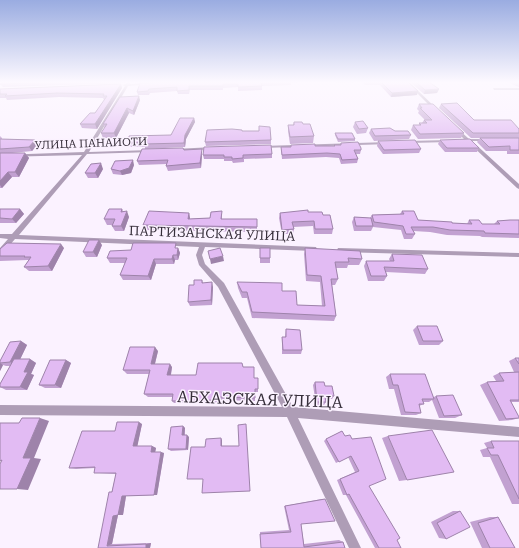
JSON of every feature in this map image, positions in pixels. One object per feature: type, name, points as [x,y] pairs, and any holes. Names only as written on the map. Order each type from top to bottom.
[{"type":"street","points":[[0,252],[86,153],[113,108]]},
{"type":"street","points":[[434,108],[441,114]]},
{"type":"street","points":[[452,124],[519,188]]},
{"type":"street","points":[[405,142],[497,140]]},
{"type":"street","points":[[253,147],[397,143]]},
{"type":"street","name":"УЛИЦА ПАНАИОТИ","points":[[166,150],[222,148]]},
{"type":"street","name":"УЛИЦА ПАНАИОТИ","points":[[0,156],[158,150]]},
{"type":"street","name":"ПАРТИЗАНСКАЯ УЛИЦА","points":[[0,236],[202,246],[321,249]]},
{"type":"street","points":[[202,246],[199,255],[202,265],[221,285],[290,412],[355,548]]},
{"type":"street","points":[[329,250],[519,255]]},
{"type":"street","name":"АБХАЗСКАЯ УЛИЦА","points":[[0,410],[290,412],[519,432]]},
{"type":"building","points":[[99,108],[106,108],[95,124],[80,124],[90,113],[95,113]]},
{"type":"building","points":[[113,108],[134,108],[133,111],[127,108],[114,133],[101,133],[107,124],[103,124]]},
{"type":"building","points":[[420,108],[437,108],[464,133],[420,134],[413,125],[427,123],[424,120],[432,120]]},
{"type":"building","points":[[445,108],[462,108],[474,120],[511,120],[519,129],[519,133],[473,133]]},
{"type":"building","points":[[180,118],[194,118],[185,135],[184,143],[129,143],[129,136],[171,135]]},
{"type":"building","points":[[363,121],[368,128],[359,129],[355,122]]},
{"type":"building","points":[[294,122],[310,124],[314,136],[290,137],[288,125],[294,125]]},
{"type":"building","points":[[259,126],[270,127],[271,140],[205,142],[207,130],[232,129],[242,131],[259,131]]},
{"type":"building","points":[[390,128],[395,131],[408,131],[411,135],[375,136],[371,129]]},
{"type":"building","points":[[335,133],[352,133],[355,139],[338,139]]},
{"type":"building","points":[[480,138],[519,138],[519,150],[510,150],[510,146],[489,147]]},
{"type":"building","points":[[0,139],[35,140],[29,147],[0,149]]},
{"type":"building","points":[[470,139],[479,148],[447,148],[440,140]]},
{"type":"building","points":[[415,140],[421,149],[384,150],[378,141]]},
{"type":"building","points":[[358,142],[361,150],[354,150],[358,159],[342,160],[340,154],[327,153],[282,155],[281,147],[315,144],[315,146],[335,146],[334,145],[341,145],[341,143]]},
{"type":"building","points":[[271,145],[272,154],[243,155],[243,158],[232,159],[232,157],[224,157],[224,155],[203,155],[204,147]]},
{"type":"building","points":[[183,148],[184,150],[202,149],[200,163],[166,166],[168,160],[137,161],[142,149]]},
{"type":"building","points":[[0,153],[25,153],[15,172],[8,172],[0,181]]},
{"type":"building","points":[[133,160],[129,168],[120,171],[111,169],[115,161]]},
{"type":"building","points":[[101,163],[95,173],[85,173],[91,164]]},
{"type":"building","points":[[0,209],[20,209],[12,219],[0,218]]},
{"type":"building","points":[[109,209],[122,209],[121,212],[127,211],[121,226],[112,226],[115,219],[104,219]]},
{"type":"building","points":[[308,210],[308,212],[322,212],[323,215],[330,215],[333,229],[315,229],[314,221],[292,222],[294,229],[282,230],[280,213]]},
{"type":"building","points":[[149,211],[189,213],[188,219],[210,218],[211,212],[222,211],[221,219],[257,219],[257,227],[143,225]]},
{"type":"building","points":[[402,211],[414,211],[418,220],[452,223],[472,224],[469,220],[479,220],[482,224],[500,224],[497,221],[519,220],[519,234],[485,233],[484,231],[450,230],[433,227],[411,227],[415,234],[406,234],[403,226],[374,222],[372,215],[404,214]]},
{"type":"building","points":[[354,217],[371,218],[373,226],[356,226]]},
{"type":"building","points":[[89,240],[99,240],[93,252],[83,252]]},
{"type":"building","points":[[7,243],[61,244],[48,266],[24,267],[31,257],[0,256],[0,249]]},
{"type":"building","points":[[133,243],[176,243],[175,248],[178,248],[177,255],[173,255],[172,259],[154,259],[148,276],[120,275],[127,258],[107,258],[110,251],[131,250]]},
{"type":"building","points":[[220,248],[223,256],[210,259],[208,251]]},
{"type":"building","points":[[260,248],[270,248],[270,258],[260,258]]},
{"type":"building","points":[[305,248],[360,251],[362,259],[348,258],[349,262],[335,262],[338,279],[331,279],[336,316],[252,312],[247,292],[242,292],[237,282],[282,283],[282,291],[296,291],[297,305],[325,306],[321,276],[307,275]]},
{"type":"building","points":[[392,254],[422,255],[428,269],[384,267],[387,276],[371,276],[366,261],[394,261]]},
{"type":"building","points":[[194,280],[202,280],[202,283],[212,282],[211,300],[188,302],[189,285],[194,285]]},
{"type":"building","points":[[417,326],[437,326],[443,341],[423,341]]},
{"type":"building","points":[[286,329],[300,330],[302,350],[283,350],[282,337],[286,337]]},
{"type":"building","points":[[21,341],[10,362],[0,363],[10,342]]},
{"type":"building","points":[[130,347],[155,347],[151,364],[170,364],[167,375],[196,375],[198,363],[242,363],[243,367],[254,367],[254,378],[258,378],[258,389],[255,389],[255,398],[219,397],[218,400],[172,401],[173,394],[144,394],[150,370],[123,370]]},
{"type":"building","points":[[515,358],[519,358],[519,364]]},
{"type":"building","points":[[14,359],[30,359],[24,372],[28,372],[20,387],[0,387],[0,384]]},
{"type":"building","points":[[50,360],[66,360],[55,385],[39,385]]},
{"type":"building","points":[[519,372],[519,400],[510,400],[519,418],[506,419],[487,382],[504,381],[499,373]]},
{"type":"building","points":[[390,374],[425,374],[434,399],[422,399],[424,404],[419,404],[421,413],[405,412],[398,385],[393,385]]},
{"type":"building","points":[[315,382],[324,382],[325,386],[332,386],[334,396],[325,396],[326,402],[317,402]]},
{"type":"building","points":[[453,395],[462,415],[444,416],[436,396]]},
{"type":"building","points":[[22,418],[40,418],[23,458],[31,458],[17,489],[0,489],[0,464],[2,460],[0,461],[0,423],[19,423]]},
{"type":"building","points":[[117,422],[139,422],[133,446],[152,446],[151,452],[161,452],[154,495],[122,496],[118,515],[113,516],[107,546],[146,544],[146,548],[98,548],[109,492],[112,492],[116,473],[94,473],[95,467],[69,468],[82,431],[115,431]]},
{"type":"building","points":[[246,424],[250,491],[202,493],[203,479],[187,479],[191,447],[205,447],[206,439],[221,438],[221,446],[239,446],[238,425]]},
{"type":"building","points":[[183,426],[182,435],[187,435],[186,449],[168,449],[171,427]]},
{"type":"building","points":[[432,430],[454,472],[407,480],[388,436]]},
{"type":"building","points":[[342,431],[345,436],[350,435],[352,439],[371,437],[386,479],[369,486],[400,538],[397,540],[401,548],[379,548],[349,494],[347,495],[340,479],[359,471],[351,456],[339,462],[326,439]]},
{"type":"building","points":[[491,441],[519,441],[519,499],[498,455],[491,455],[487,448],[494,448]]},
{"type":"building","points":[[325,499],[335,521],[301,524],[304,547],[343,542],[345,548],[261,548],[260,534],[291,532],[285,506]]},
{"type":"building","points":[[460,511],[470,527],[446,539],[437,523]]},
{"type":"building","points":[[498,517],[515,548],[490,548],[478,523]]}]
